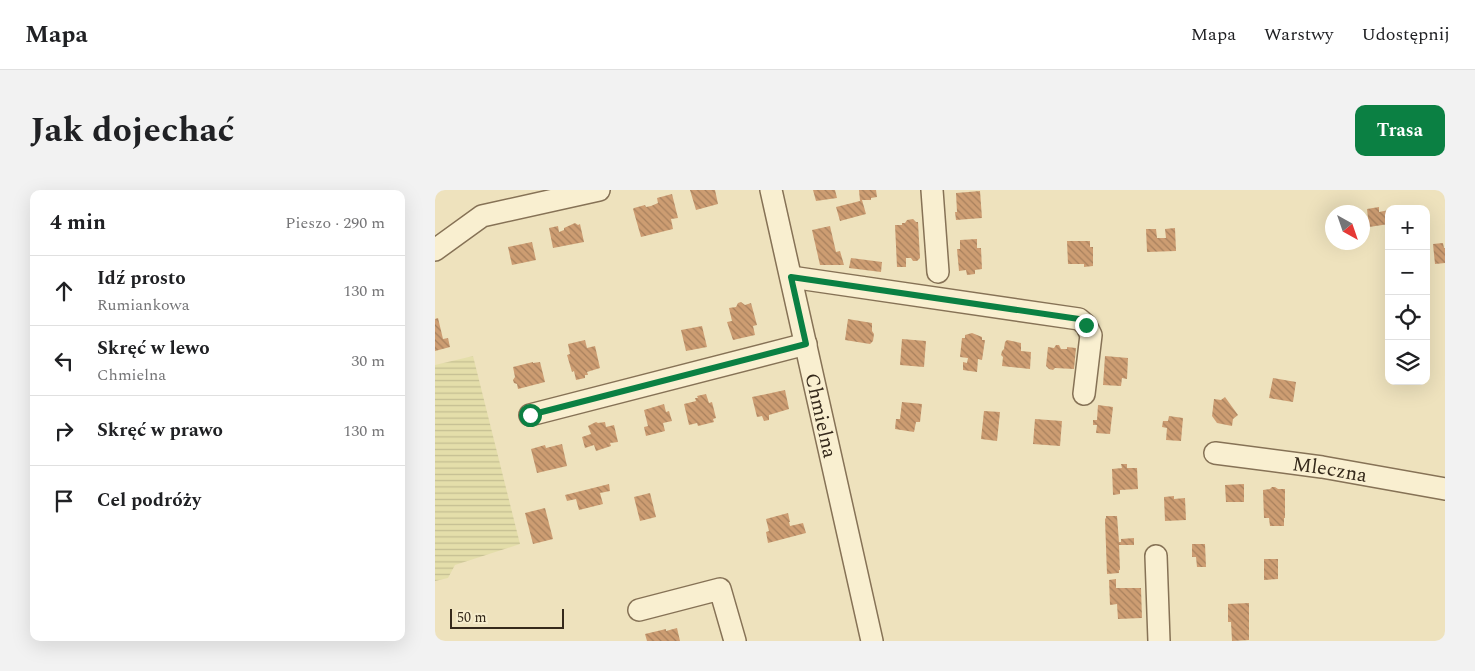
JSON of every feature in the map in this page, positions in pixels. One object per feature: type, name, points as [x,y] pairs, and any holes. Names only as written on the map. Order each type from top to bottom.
[{"type":"street","points":[[435,250],[482,216],[599,190]]},
{"type":"street","name":"Chmielna","points":[[771,190],[872,641]]},
{"type":"street","points":[[932,190],[938,272]]},
{"type":"street","points":[[791,277],[1079,319],[1086,325],[1091,335],[1085,394]]},
{"type":"street","points":[[530,415],[806,344]]},
{"type":"street","name":"Mleczna","points":[[1215,453],[1322,467],[1445,489]]},
{"type":"street","points":[[1156,556],[1159,641]]},
{"type":"street","points":[[639,610],[720,589],[735,641]]},
{"type":"shaded area","points":[[473,356],[520,544],[455,565],[448,578],[435,581],[435,365]]},
{"type":"building","points":[[690,190],[715,190],[718,204],[696,210]]},
{"type":"building","points":[[813,190],[835,190],[837,198],[816,201]]},
{"type":"building","points":[[859,190],[876,190],[877,197],[871,198],[871,200],[862,200],[866,214],[840,221],[836,207],[860,201]]},
{"type":"building","points":[[980,191],[982,218],[956,220],[956,193]]},
{"type":"building","points":[[672,194],[678,218],[671,219],[673,229],[641,237],[633,209],[645,205],[646,207],[651,206],[658,203],[657,198]]},
{"type":"building","points":[[1379,207],[1379,212],[1385,211],[1385,225],[1370,227],[1370,208]]},
{"type":"building","points":[[913,219],[918,222],[920,258],[917,261],[913,261],[911,258],[906,258],[906,267],[897,267],[895,225],[902,225],[907,220]]},
{"type":"building","points":[[575,223],[580,224],[584,242],[553,248],[549,228],[558,226],[559,232]]},
{"type":"building","points":[[830,226],[836,252],[840,251],[844,265],[820,265],[812,230]]},
{"type":"building","points":[[1175,228],[1176,251],[1147,252],[1146,229],[1156,229],[1157,238],[1166,238],[1165,229]]},
{"type":"building","points":[[977,239],[977,248],[981,248],[982,269],[975,270],[975,274],[967,275],[966,270],[959,271],[957,249],[960,249],[960,240]]},
{"type":"building","points":[[1067,241],[1090,241],[1090,247],[1093,247],[1093,266],[1084,267],[1084,264],[1068,264]]},
{"type":"building","points":[[532,242],[536,260],[512,265],[508,247]]},
{"type":"building","points":[[1443,243],[1445,263],[1435,264],[1433,244]]},
{"type":"building","points":[[851,258],[882,262],[881,272],[849,268]]},
{"type":"building","points":[[741,302],[745,305],[751,303],[757,325],[753,326],[755,335],[733,340],[727,322],[732,321],[729,308],[736,307]]},
{"type":"building","points":[[438,318],[443,339],[448,338],[450,347],[435,351],[435,319]]},
{"type":"building","points":[[848,319],[872,323],[874,334],[873,341],[870,344],[845,340]]},
{"type":"building","points":[[702,326],[707,347],[686,351],[681,330]]},
{"type":"building","points":[[972,333],[985,340],[982,360],[978,359],[977,372],[963,370],[963,362],[967,363],[968,358],[960,357],[962,338]]},
{"type":"building","points":[[902,339],[926,341],[924,367],[900,365]]},
{"type":"building","points":[[585,340],[587,348],[595,346],[600,368],[587,372],[588,375],[585,375],[585,378],[576,380],[567,355],[570,354],[568,344]]},
{"type":"building","points":[[1007,340],[1021,343],[1021,351],[1031,352],[1030,369],[1002,366],[1003,357],[1001,355]]},
{"type":"building","points":[[1056,345],[1059,345],[1061,349],[1067,349],[1067,347],[1076,348],[1074,369],[1055,368],[1053,370],[1046,366],[1048,347],[1054,348]]},
{"type":"building","points":[[1105,356],[1128,358],[1127,379],[1122,378],[1121,386],[1103,385]]},
{"type":"building","points":[[540,362],[545,382],[518,389],[517,384],[513,380],[515,377],[513,367]]},
{"type":"building","points":[[1273,378],[1296,382],[1293,402],[1269,398]]},
{"type":"building","points":[[785,390],[789,409],[769,415],[769,420],[764,421],[762,416],[757,417],[752,397]]},
{"type":"building","points":[[706,394],[709,403],[712,402],[716,418],[713,419],[714,422],[698,426],[697,423],[689,425],[684,404],[696,401],[695,398],[698,398],[697,396]]},
{"type":"building","points":[[1225,397],[1238,415],[1233,419],[1232,426],[1217,423],[1212,416],[1214,399],[1221,400]]},
{"type":"building","points":[[902,402],[922,404],[920,422],[916,422],[914,432],[895,429],[896,419],[900,419]]},
{"type":"building","points":[[664,404],[666,412],[669,411],[672,421],[663,423],[665,431],[646,436],[644,427],[648,426],[644,410]]},
{"type":"building","points":[[1098,405],[1113,407],[1110,434],[1096,433],[1097,425],[1093,425],[1093,420],[1097,420]]},
{"type":"building","points":[[984,411],[1000,412],[997,441],[981,439]]},
{"type":"building","points":[[1169,416],[1183,418],[1181,441],[1166,440],[1167,428],[1162,427],[1163,421],[1168,421]]},
{"type":"building","points":[[1035,419],[1062,421],[1060,446],[1033,444]]},
{"type":"building","points":[[596,422],[605,422],[606,427],[614,425],[618,442],[610,443],[611,446],[596,451],[594,445],[585,448],[582,437],[591,434],[588,426]]},
{"type":"building","points":[[562,444],[567,466],[537,473],[531,449],[545,445],[546,448]]},
{"type":"building","points":[[1121,464],[1127,464],[1127,468],[1137,468],[1138,489],[1120,490],[1120,494],[1113,495],[1112,469],[1122,468]]},
{"type":"building","points":[[609,484],[610,491],[600,493],[603,504],[579,510],[576,499],[567,501],[565,495]]},
{"type":"building","points":[[1244,484],[1244,502],[1226,502],[1225,485]]},
{"type":"building","points":[[1272,487],[1285,489],[1284,526],[1270,526],[1269,518],[1264,518],[1263,490]]},
{"type":"building","points":[[650,493],[656,517],[640,521],[634,497]]},
{"type":"building","points":[[1174,496],[1174,499],[1185,498],[1186,520],[1165,521],[1164,497]]},
{"type":"building","points":[[545,508],[553,539],[533,544],[525,513]]},
{"type":"building","points":[[788,513],[790,526],[803,523],[806,533],[768,543],[766,532],[769,531],[766,519]]},
{"type":"building","points":[[1106,516],[1117,516],[1119,542],[1121,542],[1121,539],[1134,538],[1134,545],[1119,545],[1119,573],[1107,574]]},
{"type":"building","points":[[1192,544],[1205,544],[1206,567],[1197,567],[1196,557],[1192,557]]},
{"type":"building","points":[[1264,559],[1278,559],[1278,579],[1264,580]]},
{"type":"building","points":[[1116,579],[1116,588],[1141,588],[1142,618],[1118,619],[1117,604],[1110,605],[1109,580]]},
{"type":"building","points":[[1249,603],[1249,640],[1232,641],[1231,622],[1228,622],[1228,604]]},
{"type":"building","points":[[677,628],[680,641],[647,641],[645,634]]},
{"type":"route","points":[[530,415],[806,344],[791,277],[1079,319],[1086,325]]}]
